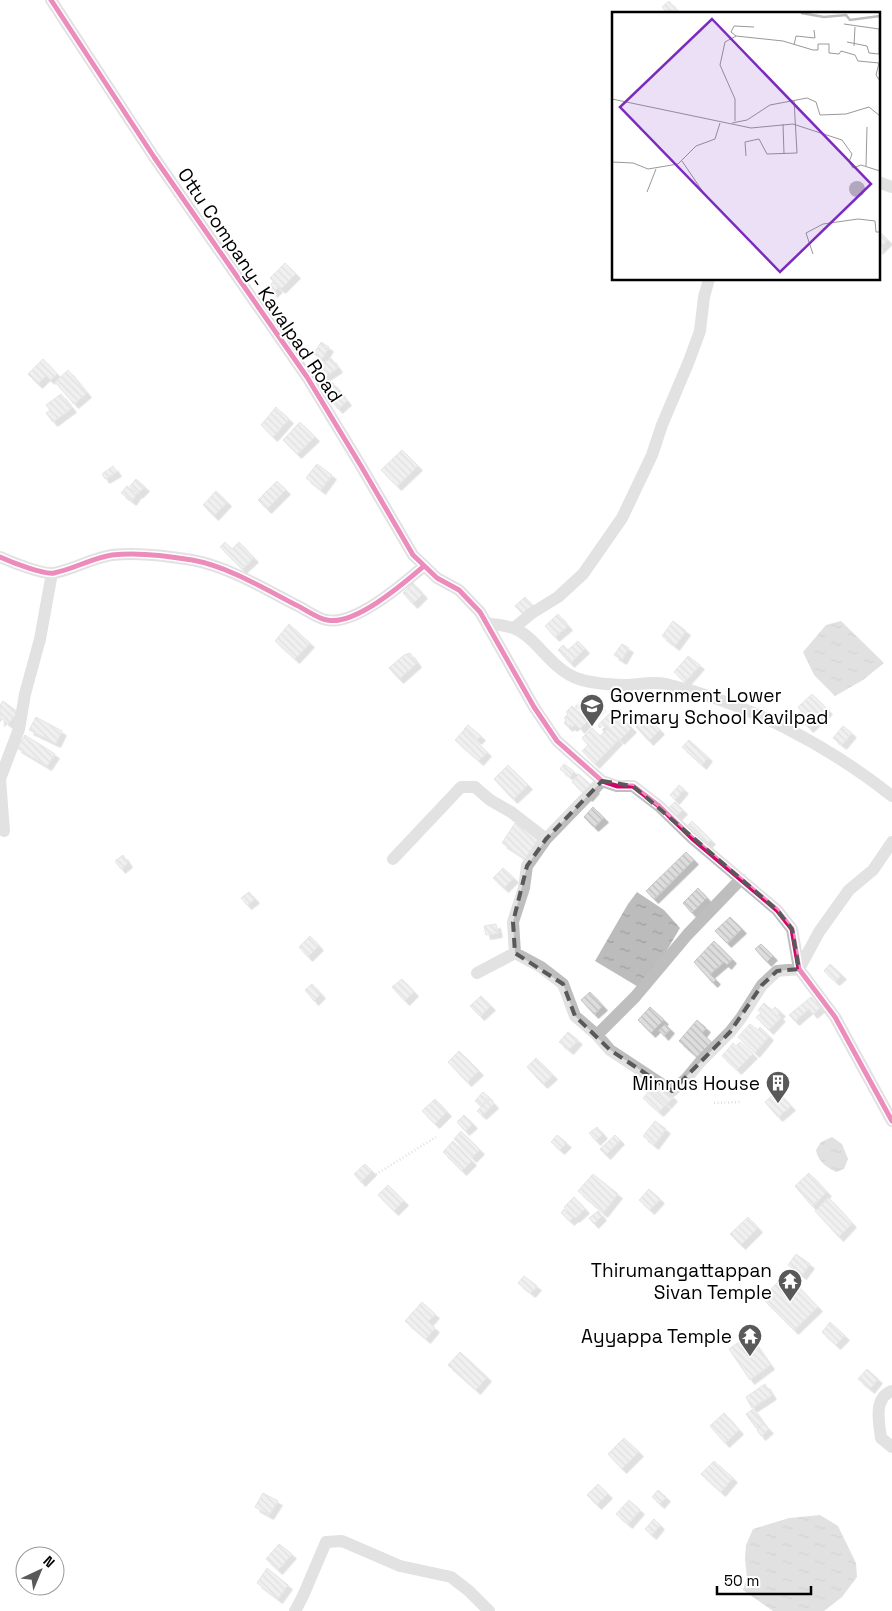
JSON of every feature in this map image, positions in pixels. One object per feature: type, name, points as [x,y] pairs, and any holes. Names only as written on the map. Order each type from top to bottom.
[{"type":"street","name":"Ottu Company- Kavalpad Road","points":[[51,0],[154,157],[307,377],[413,554],[437,578],[458,590],[480,612],[534,707],[557,741],[602,781],[617,786],[633,786],[659,806],[692,838],[777,910],[792,930],[799,969],[835,1018],[892,1121]]},
{"type":"street","points":[[880,183],[892,187]]},
{"type":"street","points":[[514,628],[532,613],[558,597],[583,574],[622,518],[652,455],[689,361],[700,330],[704,297],[709,280]]},
{"type":"street","points":[[0,557],[14,564],[52,573],[88,560],[113,555],[142,555],[193,560],[215,566],[238,576],[327,620],[359,614],[396,589],[424,566]]},
{"type":"street","points":[[4,831],[0,779],[19,729],[25,694],[40,639],[52,573]]},
{"type":"street","points":[[487,623],[514,628],[556,666],[579,679],[622,685],[663,683],[723,700],[770,720],[864,774],[892,796]]},
{"type":"street","points":[[515,953],[513,922],[524,888],[527,866],[546,839],[602,781]]},
{"type":"street","points":[[393,859],[461,787],[475,787],[490,800],[511,812],[546,839]]},
{"type":"street","points":[[515,953],[542,967],[563,984],[575,1016],[597,1035],[610,1050],[672,1091],[686,1079],[736,1025],[762,985],[777,971],[799,969],[819,932],[849,890],[873,870],[892,842]]},
{"type":"street","points":[[597,1035],[635,997],[688,934],[741,879]]},
{"type":"street","points":[[477,973],[515,953]]},
{"type":"street","points":[[892,1392],[886,1394],[880,1401],[879,1414],[881,1438],[892,1448]]},
{"type":"street","points":[[295,1611],[326,1542],[342,1541],[400,1566],[451,1577],[469,1591],[489,1611]]},
{"type":"path","points":[[714,1103],[742,1102]]},
{"type":"path","points":[[367,1180],[436,1137]]},
{"type":"highlighted area","points":[[602,781],[633,786],[777,910],[792,929],[799,969],[777,971],[762,985],[730,1032],[672,1091],[610,1050],[575,1016],[563,984],[515,953],[513,922],[527,866],[546,839]]},
{"type":"green space","points":[[588,693],[607,711],[593,725],[574,707]]},
{"type":"water","points":[[841,621],[884,663],[863,680],[835,696],[814,675],[803,652],[826,625]]},
{"type":"water","points":[[637,892],[664,910],[680,928],[660,962],[640,988],[595,961]]},
{"type":"water","points":[[832,1137],[842,1144],[848,1159],[844,1169],[836,1172],[823,1163],[816,1150],[821,1142]]},
{"type":"water","points":[[820,1515],[838,1526],[856,1563],[857,1577],[842,1597],[824,1611],[773,1611],[743,1590],[747,1578],[746,1545],[753,1529],[789,1518]]},
{"type":"building","points":[[669,1],[677,11],[666,12],[662,7]]},
{"type":"building","points":[[880,234],[888,240],[880,248]]},
{"type":"building","points":[[285,263],[296,274],[281,289],[270,278]]},
{"type":"building","points":[[273,282],[278,288],[273,293],[268,288]]},
{"type":"building","points":[[321,342],[329,347],[322,359],[314,354]]},
{"type":"building","points":[[331,358],[338,368],[323,378],[316,369]]},
{"type":"building","points":[[43,359],[57,374],[50,380],[46,376],[38,384],[28,374]]},
{"type":"building","points":[[68,370],[87,393],[74,404],[55,382]]},
{"type":"building","points":[[332,382],[347,401],[338,409],[323,390]]},
{"type":"building","points":[[61,394],[72,408],[53,422],[46,413],[50,410],[46,405]]},
{"type":"building","points":[[276,407],[289,419],[273,437],[261,425]]},
{"type":"building","points":[[300,422],[315,437],[297,454],[283,440]]},
{"type":"building","points":[[402,450],[418,466],[397,486],[381,470]]},
{"type":"building","points":[[317,464],[332,475],[321,490],[306,478]]},
{"type":"building","points":[[113,466],[117,472],[105,479],[102,474]]},
{"type":"building","points":[[136,479],[145,487],[138,494],[130,486]]},
{"type":"building","points":[[277,481],[286,490],[267,509],[258,500]]},
{"type":"building","points":[[127,486],[137,493],[132,501],[121,493]]},
{"type":"building","points":[[216,491],[227,502],[214,516],[203,505]]},
{"type":"building","points":[[225,542],[232,549],[239,542],[254,558],[242,569],[220,547]]},
{"type":"building","points":[[413,583],[423,594],[413,604],[403,593]]},
{"type":"building","points":[[525,597],[533,606],[524,615],[515,606]]},
{"type":"building","points":[[558,614],[568,626],[555,637],[545,626]]},
{"type":"building","points":[[673,621],[686,631],[675,646],[662,636]]},
{"type":"building","points":[[289,624],[310,643],[295,659],[275,641]]},
{"type":"building","points":[[578,641],[585,649],[570,663],[558,650],[563,645],[568,650]]},
{"type":"building","points":[[622,644],[629,648],[622,660],[614,655]]},
{"type":"building","points":[[410,653],[417,663],[399,679],[389,668],[404,655]]},
{"type":"building","points":[[688,656],[700,665],[685,682],[674,672]]},
{"type":"building","points":[[812,694],[828,710],[809,728],[798,716],[802,712],[798,707]]},
{"type":"building","points":[[3,701],[18,712],[8,724],[2,719],[0,722],[0,705]]},
{"type":"building","points":[[572,706],[588,721],[580,729],[576,724],[573,727],[570,725],[568,727],[564,723],[566,720],[564,718],[568,714],[566,712]]},
{"type":"building","points":[[613,710],[632,728],[620,740],[603,725],[600,728],[598,725]]},
{"type":"building","points":[[36,717],[62,731],[56,743],[29,730]]},
{"type":"building","points":[[647,717],[660,730],[649,741],[636,727]]},
{"type":"building","points":[[468,725],[481,736],[477,740],[464,729]]},
{"type":"building","points":[[843,726],[852,733],[842,745],[833,738]]},
{"type":"building","points":[[592,728],[600,736],[607,729],[618,740],[595,764],[582,751],[588,745],[582,738]]},
{"type":"building","points":[[464,730],[487,752],[479,761],[455,740]]},
{"type":"building","points":[[25,735],[55,754],[47,766],[17,748]]},
{"type":"building","points":[[689,740],[708,757],[702,765],[682,747]]},
{"type":"building","points":[[564,764],[574,771],[570,777],[560,769]]},
{"type":"building","points":[[508,765],[528,785],[513,799],[494,779]]},
{"type":"building","points":[[579,774],[595,789],[588,797],[572,782]]},
{"type":"building","points":[[679,785],[684,789],[675,800],[670,795]]},
{"type":"building","points":[[675,802],[683,810],[674,819],[665,811]]},
{"type":"building","points":[[593,807],[604,818],[594,827],[584,817]]},
{"type":"building","points":[[692,821],[711,840],[705,846],[686,827]]},
{"type":"building","points":[[515,823],[539,838],[526,859],[502,843]]},
{"type":"building","points":[[686,852],[694,860],[654,899],[646,891]]},
{"type":"building","points":[[123,855],[128,863],[121,869],[115,861]]},
{"type":"building","points":[[503,868],[514,878],[504,888],[493,878]]},
{"type":"building","points":[[698,888],[707,898],[692,913],[683,903]]},
{"type":"building","points":[[249,892],[255,899],[247,905],[241,898]]},
{"type":"building","points":[[730,917],[742,929],[727,943],[715,931]]},
{"type":"building","points":[[496,924],[498,933],[486,935],[484,926]]},
{"type":"building","points":[[310,936],[319,946],[308,957],[299,947]]},
{"type":"building","points":[[714,941],[732,959],[727,965],[724,962],[710,974],[716,980],[713,983],[694,962]]},
{"type":"building","points":[[761,944],[773,956],[767,962],[755,949]]},
{"type":"building","points":[[830,964],[842,975],[835,981],[824,971]]},
{"type":"building","points":[[402,979],[414,992],[405,1001],[392,987]]},
{"type":"building","points":[[312,984],[321,994],[314,1001],[305,990]]},
{"type":"building","points":[[590,992],[603,1006],[594,1014],[581,1000]]},
{"type":"building","points":[[481,996],[491,1006],[480,1016],[470,1006]]},
{"type":"building","points":[[811,997],[820,1008],[813,1014],[809,1009],[795,1021],[789,1015]]},
{"type":"building","points":[[764,1003],[772,1010],[775,1007],[781,1012],[778,1015],[781,1017],[769,1030],[756,1017],[761,1013],[758,1010]]},
{"type":"building","points":[[650,1007],[664,1020],[651,1033],[638,1020]]},
{"type":"building","points":[[697,1020],[706,1028],[702,1033],[712,1043],[698,1058],[679,1041]]},
{"type":"building","points":[[665,1024],[670,1029],[664,1036],[659,1030]]},
{"type":"building","points":[[750,1024],[758,1030],[760,1027],[769,1036],[755,1053],[738,1037]]},
{"type":"building","points":[[568,1032],[578,1040],[569,1050],[559,1042]]},
{"type":"building","points":[[740,1042],[753,1054],[737,1070],[722,1056],[733,1043],[736,1046]]},
{"type":"building","points":[[459,1051],[479,1071],[467,1082],[448,1062]]},
{"type":"building","points":[[536,1058],[553,1075],[543,1084],[527,1067]]},
{"type":"building","points":[[657,1083],[673,1097],[667,1104],[651,1090]]},
{"type":"building","points":[[650,1090],[666,1105],[659,1112],[643,1098]]},
{"type":"building","name":"Minnus House","points":[[777,1091],[791,1106],[778,1117],[765,1102]]},
{"type":"building","points":[[483,1092],[489,1097],[481,1106],[475,1101]]},
{"type":"building","points":[[435,1099],[447,1112],[435,1124],[422,1111]]},
{"type":"building","points":[[490,1099],[494,1104],[482,1115],[477,1111]]},
{"type":"building","points":[[464,1115],[473,1124],[465,1131],[457,1122]]},
{"type":"building","points":[[655,1121],[666,1129],[654,1145],[643,1136]]},
{"type":"building","points":[[597,1127],[603,1134],[596,1141],[589,1133]]},
{"type":"building","points":[[461,1131],[480,1150],[472,1158],[454,1139]]},
{"type":"building","points":[[557,1135],[567,1143],[560,1150],[551,1142]]},
{"type":"building","points":[[615,1135],[620,1140],[606,1155],[600,1149]]},
{"type":"building","points":[[453,1141],[472,1161],[462,1171],[443,1152]]},
{"type":"building","points":[[365,1164],[372,1171],[361,1182],[354,1174]]},
{"type":"building","points":[[809,1173],[827,1192],[812,1206],[795,1186]]},
{"type":"building","points":[[593,1174],[618,1194],[603,1213],[578,1191]]},
{"type":"building","points":[[388,1185],[404,1201],[394,1211],[378,1195]]},
{"type":"building","points":[[649,1189],[660,1199],[650,1210],[639,1200]]},
{"type":"building","points":[[574,1197],[585,1209],[575,1218],[564,1207]]},
{"type":"building","points":[[829,1198],[852,1223],[839,1237],[815,1211]]},
{"type":"building","points":[[564,1209],[574,1217],[570,1221],[561,1213]]},
{"type":"building","points":[[598,1211],[602,1216],[594,1224],[589,1218]]},
{"type":"building","points":[[748,1217],[758,1228],[741,1245],[730,1234]]},
{"type":"building","points":[[796,1254],[810,1264],[802,1275],[788,1265]]},
{"type":"building","name":"Thirumangattappan Sivan Temple","points":[[786,1274],[818,1307],[794,1330],[762,1298]]},
{"type":"building","points":[[524,1276],[537,1286],[531,1293],[518,1283]]},
{"type":"building","points":[[422,1302],[435,1314],[428,1322],[435,1328],[426,1339],[405,1321]]},
{"type":"building","points":[[830,1322],[845,1336],[836,1345],[822,1332]]},
{"type":"building","name":"Ayyappa Temple","points":[[749,1335],[770,1365],[750,1380],[729,1349]]},
{"type":"building","points":[[460,1352],[487,1377],[476,1390],[448,1365]]},
{"type":"building","points":[[867,1369],[878,1379],[870,1389],[858,1379]]},
{"type":"building","points":[[765,1384],[772,1395],[752,1408],[746,1397]]},
{"type":"building","points":[[753,1409],[763,1423],[756,1428],[746,1414]]},
{"type":"building","points":[[724,1413],[739,1430],[725,1443],[710,1426]]},
{"type":"building","points":[[764,1424],[769,1429],[761,1436],[757,1430]]},
{"type":"building","points":[[624,1438],[639,1452],[622,1469],[608,1454]]},
{"type":"building","points":[[714,1461],[733,1478],[721,1492],[701,1474]]},
{"type":"building","points":[[598,1484],[608,1494],[597,1505],[587,1495]]},
{"type":"building","points":[[658,1490],[666,1497],[660,1504],[652,1497]]},
{"type":"building","points":[[263,1493],[278,1501],[269,1515],[255,1507]]},
{"type":"building","points":[[629,1500],[640,1510],[628,1524],[616,1514]]},
{"type":"building","points":[[654,1519],[660,1525],[652,1535],[645,1529]]},
{"type":"building","points":[[279,1544],[292,1554],[278,1570],[266,1559]]},
{"type":"building","points":[[267,1568],[288,1585],[278,1599],[257,1583]]},
{"type":"cycle path","points":[[51,0],[154,157],[307,377],[413,555],[437,578],[459,590],[480,612],[534,707],[557,741],[602,781],[617,786],[633,786],[659,806],[692,838],[777,910],[792,929],[799,969],[835,1017],[892,1121]]},
{"type":"cycle path","points":[[0,557],[27,568],[49,573],[121,554],[142,554],[192,560],[219,567],[327,620],[338,620],[365,610],[392,592],[424,566]]},
{"type":"place","name":"Government Lower Primary School Kavilpad","points":[[592,727]]},
{"type":"place","name":"Minnus House","points":[[778,1104]]},
{"type":"place","name":"Thirumangattappan Sivan Temple","points":[[790,1302]]},
{"type":"place","name":"Ayyappa Temple","points":[[750,1357]]}]
